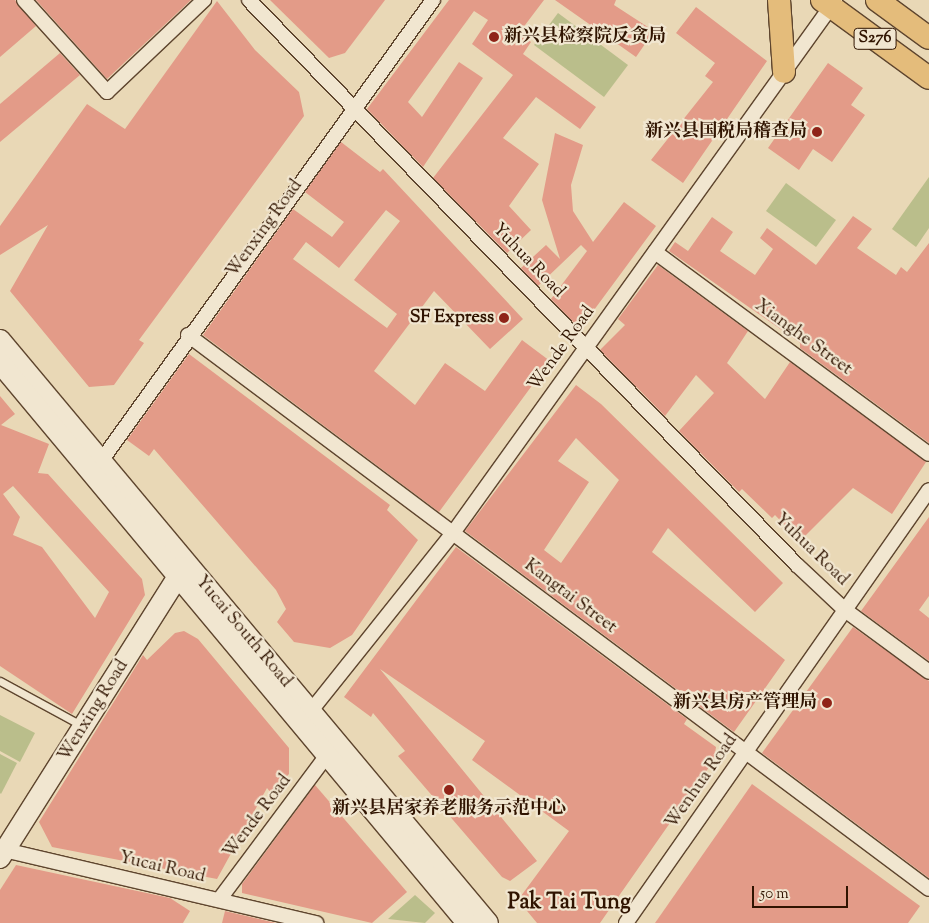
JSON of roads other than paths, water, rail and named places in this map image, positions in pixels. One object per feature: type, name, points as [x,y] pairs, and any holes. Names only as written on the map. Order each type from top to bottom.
[{"type":"main road","points":[[779,0],[784,72]]},
{"type":"main road","name":"S276","points":[[877,0],[929,38]]},
{"type":"main road","name":"S276","points":[[829,2],[929,78]]},
{"type":"street","points":[[24,0],[107,92],[204,0]]},
{"type":"street","name":"Yuhua Road","points":[[250,0],[586,348],[845,610],[929,672]]},
{"type":"street","name":"Wenxing Road","points":[[101,461],[188,335],[433,0]]},
{"type":"street","name":"Wende Road","points":[[310,712],[454,533],[784,72],[829,2]]},
{"type":"street","name":"Xianghe Street","points":[[655,252],[929,454]]},
{"type":"street","name":"Kangtai Street","points":[[188,335],[929,889]]},
{"type":"street","name":"Yucai South Road","points":[[0,340],[101,461],[182,570],[327,755],[467,923]]},
{"type":"street","name":"Yucai South Road","points":[[0,363],[310,712],[488,923]]},
{"type":"street","name":"Wenhua Road","points":[[626,923],[929,490]]},
{"type":"street","name":"Wenxing Road","points":[[2,853],[182,570]]},
{"type":"street","name":"Wende Road","points":[[219,900],[327,755]]},
{"type":"street","name":"Yucai Road","points":[[2,853],[316,923]]},
{"type":"lane","points":[[0,682],[84,726]]},
{"type":"place","name":"新兴县检察院反贪局","points":[[494,37]]},
{"type":"place","name":"新兴县国税局稽查局","points":[[817,132]]},
{"type":"place","name":"SF Express","points":[[504,318]]},
{"type":"place","name":"新兴县房产管理局","points":[[827,703]]},
{"type":"place","name":"新兴县居家养老服务示范中心","points":[[449,790]]},
{"type":"district","name":"Pak Tai Tung","points":[[569,904]]}]
